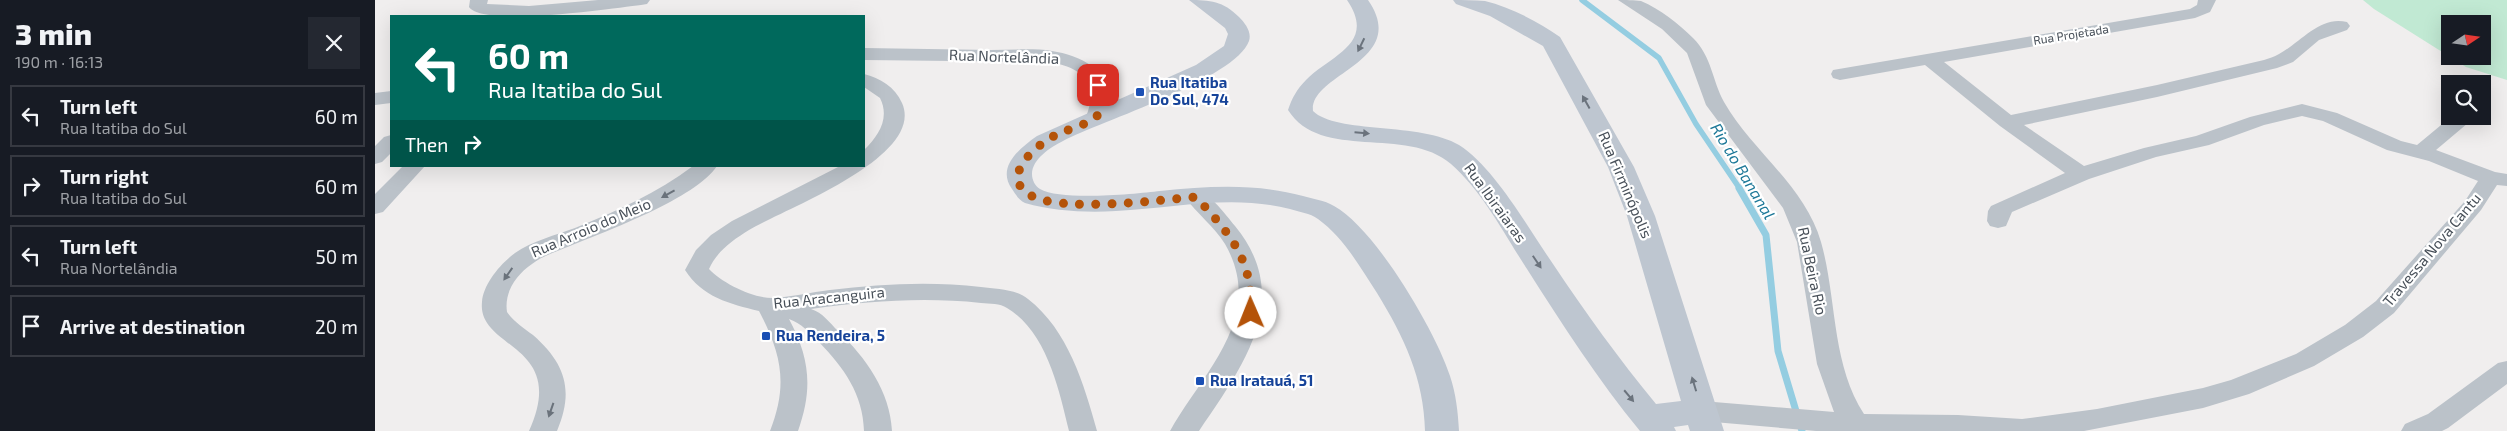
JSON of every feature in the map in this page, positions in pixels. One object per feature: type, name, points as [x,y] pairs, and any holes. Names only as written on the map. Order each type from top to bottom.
[{"type":"main road","points":[[1199,0],[1228,18],[1237,27],[1239,37],[1236,48],[1204,70],[1054,136],[1039,145],[1021,165],[1017,180],[1030,195],[1066,203],[1089,204],[1257,193],[1290,199],[1325,212],[1348,231],[1372,261],[1411,322],[1423,348],[1439,393],[1442,431]]},
{"type":"main road","name":"Rua Ibiraiaras","points":[[1357,0],[1367,22],[1361,48],[1353,57],[1325,76],[1305,96],[1301,102],[1300,110],[1304,116],[1311,123],[1323,128],[1410,138],[1434,143],[1463,160],[1501,208],[1623,388],[1653,425]]},
{"type":"main road","name":"Rua Firminópolis","points":[[1463,0],[1497,12],[1543,35],[1552,42],[1621,167],[1641,216],[1712,418]]},
{"type":"main road","points":[[1653,425],[1712,418]]},
{"type":"street","points":[[479,0],[478,6],[481,10],[493,12],[543,10],[641,0]]},
{"type":"street","name":"Rua Beira Rio","points":[[1627,0],[1681,36],[1696,51],[1703,62],[1706,88],[1710,95],[1738,136],[1801,218],[1809,243],[1834,376],[1857,427]]},
{"type":"street","name":"Rua Projetada","points":[[1929,59],[2129,26],[2187,14],[2204,8],[2207,0]]},
{"type":"street","points":[[2007,122],[2157,91],[2270,64],[2286,58],[2295,48],[2313,36],[2341,26]]},
{"type":"street","name":"Rua Nortelândia","points":[[865,54],[1051,56],[1066,58],[1080,64],[1094,75],[1102,95],[1101,106],[1096,117]]},
{"type":"street","points":[[1840,74],[1929,59],[2007,122],[2081,174]]},
{"type":"street","points":[[865,81],[884,93],[893,106],[890,130],[882,143],[865,159]]},
{"type":"street","points":[[375,99],[390,97]]},
{"type":"street","points":[[1998,221],[1999,211],[2004,207],[2081,174],[2151,152],[2202,141],[2257,121],[2302,110],[2330,117],[2383,142],[2421,152],[2499,178]]},
{"type":"street","points":[[2421,152],[2454,125]]},
{"type":"street","points":[[375,158],[390,142]]},
{"type":"street","points":[[375,207],[414,167]]},
{"type":"street","name":"Rua Arroio do Meio","points":[[543,431],[554,402],[553,383],[548,367],[529,346],[503,324],[495,312],[494,301],[509,270],[525,257],[665,196],[687,183],[706,167]]},
{"type":"street","name":"Rua Aracanguira","points":[[854,167],[746,222],[704,253],[697,270],[710,284],[730,294],[769,306],[910,290],[976,294],[1018,302],[1040,324],[1051,342],[1074,396],[1083,431]]},
{"type":"street","name":"Travessa Nova Cantu","points":[[1712,418],[1821,420],[1857,427],[2042,428],[2203,398],[2280,372],[2305,360],[2354,331],[2385,307],[2473,205],[2499,178]]},
{"type":"street","points":[[1184,431],[1242,342],[1251,313],[1252,295],[1241,253],[1228,232],[1196,197]]},
{"type":"street","points":[[769,306],[786,336],[792,354],[796,386],[792,412],[783,431]]},
{"type":"street","points":[[769,306],[809,318],[845,352],[863,377],[873,402],[878,431]]},
{"type":"street","points":[[2415,431],[2438,421],[2507,370]]},
{"type":"green space","points":[[2363,0],[2507,0],[2507,80],[2463,65],[2491,65],[2491,15],[2441,15],[2441,51]]},
{"type":"waterway","name":"Rio do Bananal","points":[[1582,0],[1659,58],[1696,124],[1740,189]]},
{"type":"waterway","name":"Rio do Bananal","points":[[1739,188],[1766,235],[1778,351],[1802,431]]},
{"type":"place","name":"Rua Itatiba Do Sul, 474","points":[[1140,92]]},
{"type":"place","name":"Rua Rendeira, 5","points":[[766,336]]},
{"type":"place","name":"Rua Iratauá, 51","points":[[1200,381]]},
{"type":"route","points":[[1098,85],[1102,95],[1101,106],[1096,117],[1039,145],[1021,165],[1017,175],[1019,184],[1030,195],[1066,203],[1117,204],[1196,197],[1228,232],[1241,253],[1248,272],[1252,295],[1251,313]]}]
